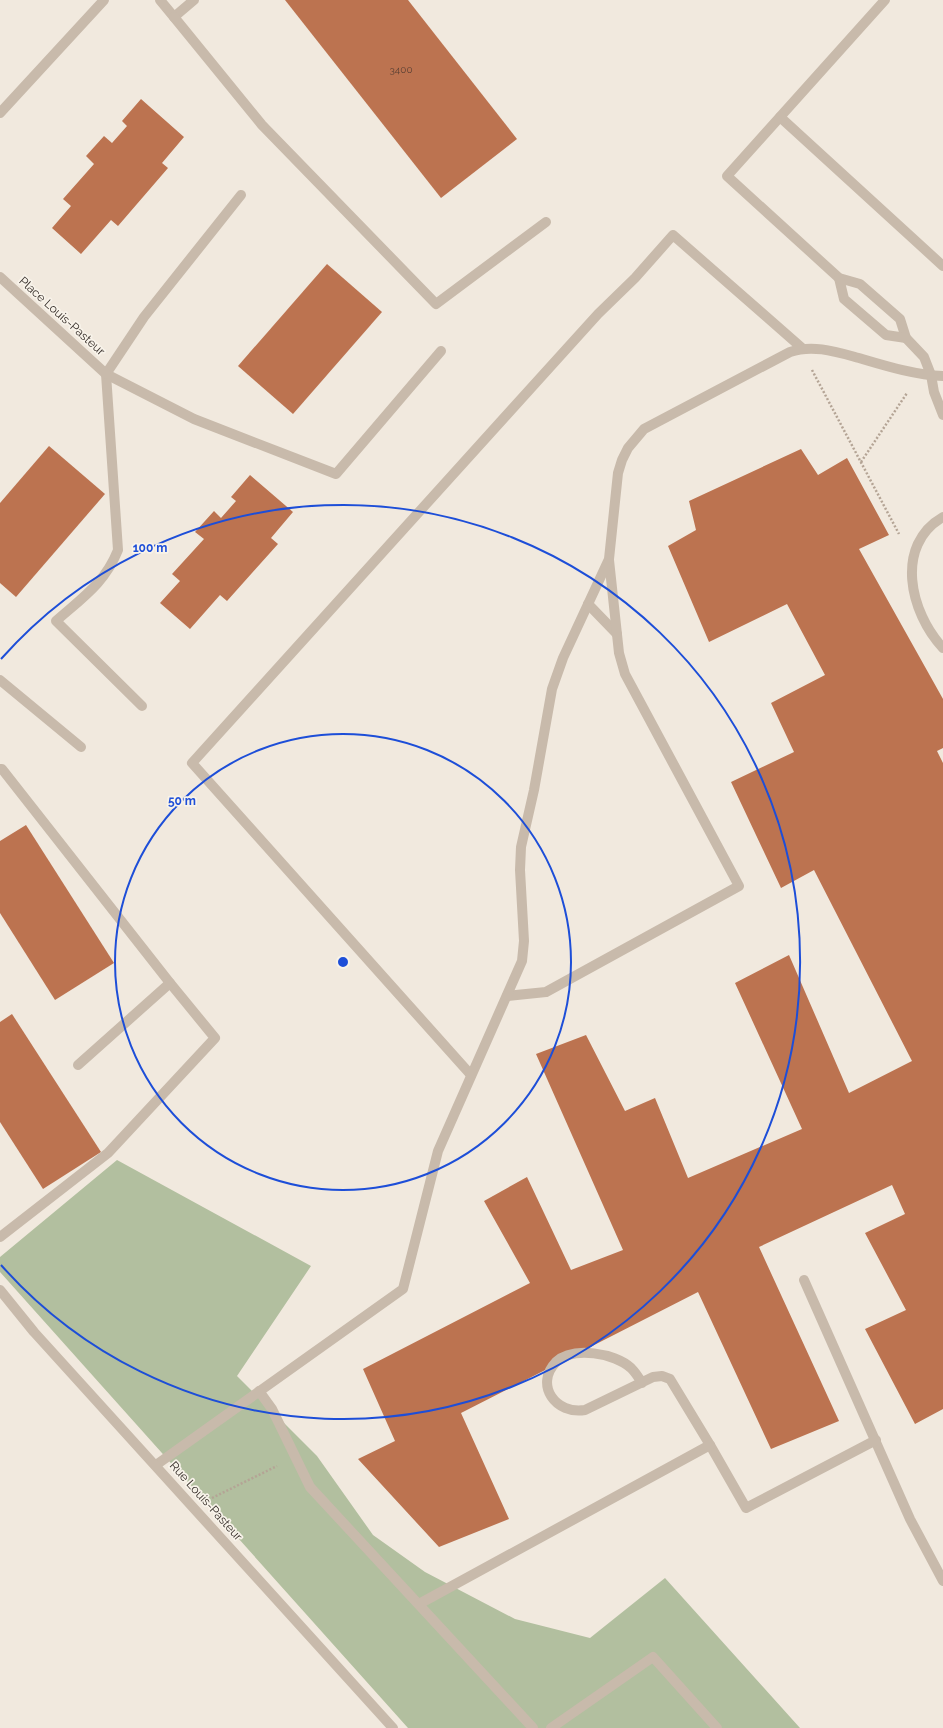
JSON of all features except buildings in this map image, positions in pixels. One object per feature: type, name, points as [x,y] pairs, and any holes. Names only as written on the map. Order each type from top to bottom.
[{"type":"street","points":[[0,112],[104,0]]},
{"type":"street","points":[[160,0],[262,125],[436,304],[546,222]]},
{"type":"street","points":[[174,17],[194,0]]},
{"type":"street","points":[[885,0],[727,176],[839,278],[860,284],[900,319],[906,338],[924,357],[931,375],[934,392],[943,415]]},
{"type":"street","points":[[780,117],[943,266]]},
{"type":"street","points":[[142,706],[56,621],[101,582],[112,565],[118,550],[106,374],[144,317],[241,195]]},
{"type":"street","points":[[472,1075],[192,763],[598,314],[634,278],[673,235],[802,348]]},
{"type":"street","name":"Place Louis-Pasteur","points":[[0,278],[106,374],[194,419],[336,474],[441,351]]},
{"type":"street","points":[[839,278],[844,299],[886,335],[906,338]]},
{"type":"street","points":[[507,996],[546,992],[739,886],[625,674],[619,652],[608,559],[618,473],[628,448],[644,429],[790,352],[802,348],[834,352],[931,375],[943,376]]},
{"type":"street","points":[[943,517],[931,524],[926,530],[917,545],[913,566],[915,595],[927,626],[943,648]]},
{"type":"street","points":[[156,1465],[403,1289],[438,1151],[522,961],[524,952],[520,870],[521,847],[534,790],[552,689],[563,658],[608,559]]},
{"type":"street","points":[[588,604],[617,634]]},
{"type":"street","points":[[0,680],[81,747]]},
{"type":"street","points":[[0,769],[2,769],[215,1038],[108,1153],[0,1237]]},
{"type":"street","points":[[78,1065],[170,983]]},
{"type":"street","points":[[804,1280],[916,1531],[943,1580]]},
{"type":"street","name":"Rue Louis-Pasteur","points":[[0,1290],[34,1332],[393,1728]]},
{"type":"street","points":[[642,1383],[631,1368],[619,1360],[592,1353],[574,1354],[565,1356],[556,1362],[550,1370],[548,1389],[552,1399],[559,1406],[576,1412],[585,1410],[657,1376],[670,1379],[746,1508],[876,1440]]},
{"type":"street","points":[[259,1391],[272,1409],[310,1487],[533,1728]]},
{"type":"street","points":[[419,1604],[710,1445]]},
{"type":"street","points":[[551,1728],[653,1657],[717,1728]]},
{"type":"path","points":[[802,348],[899,534],[917,545]]},
{"type":"path","points":[[861,462],[907,393],[931,375]]},
{"type":"path","points":[[194,1507],[295,1457]]},
{"type":"green space","points":[[117,1160],[311,1266],[237,1376],[317,1456],[373,1535],[425,1572],[515,1619],[590,1638],[665,1578],[800,1728],[408,1728],[0,1272],[0,1257]]}]
